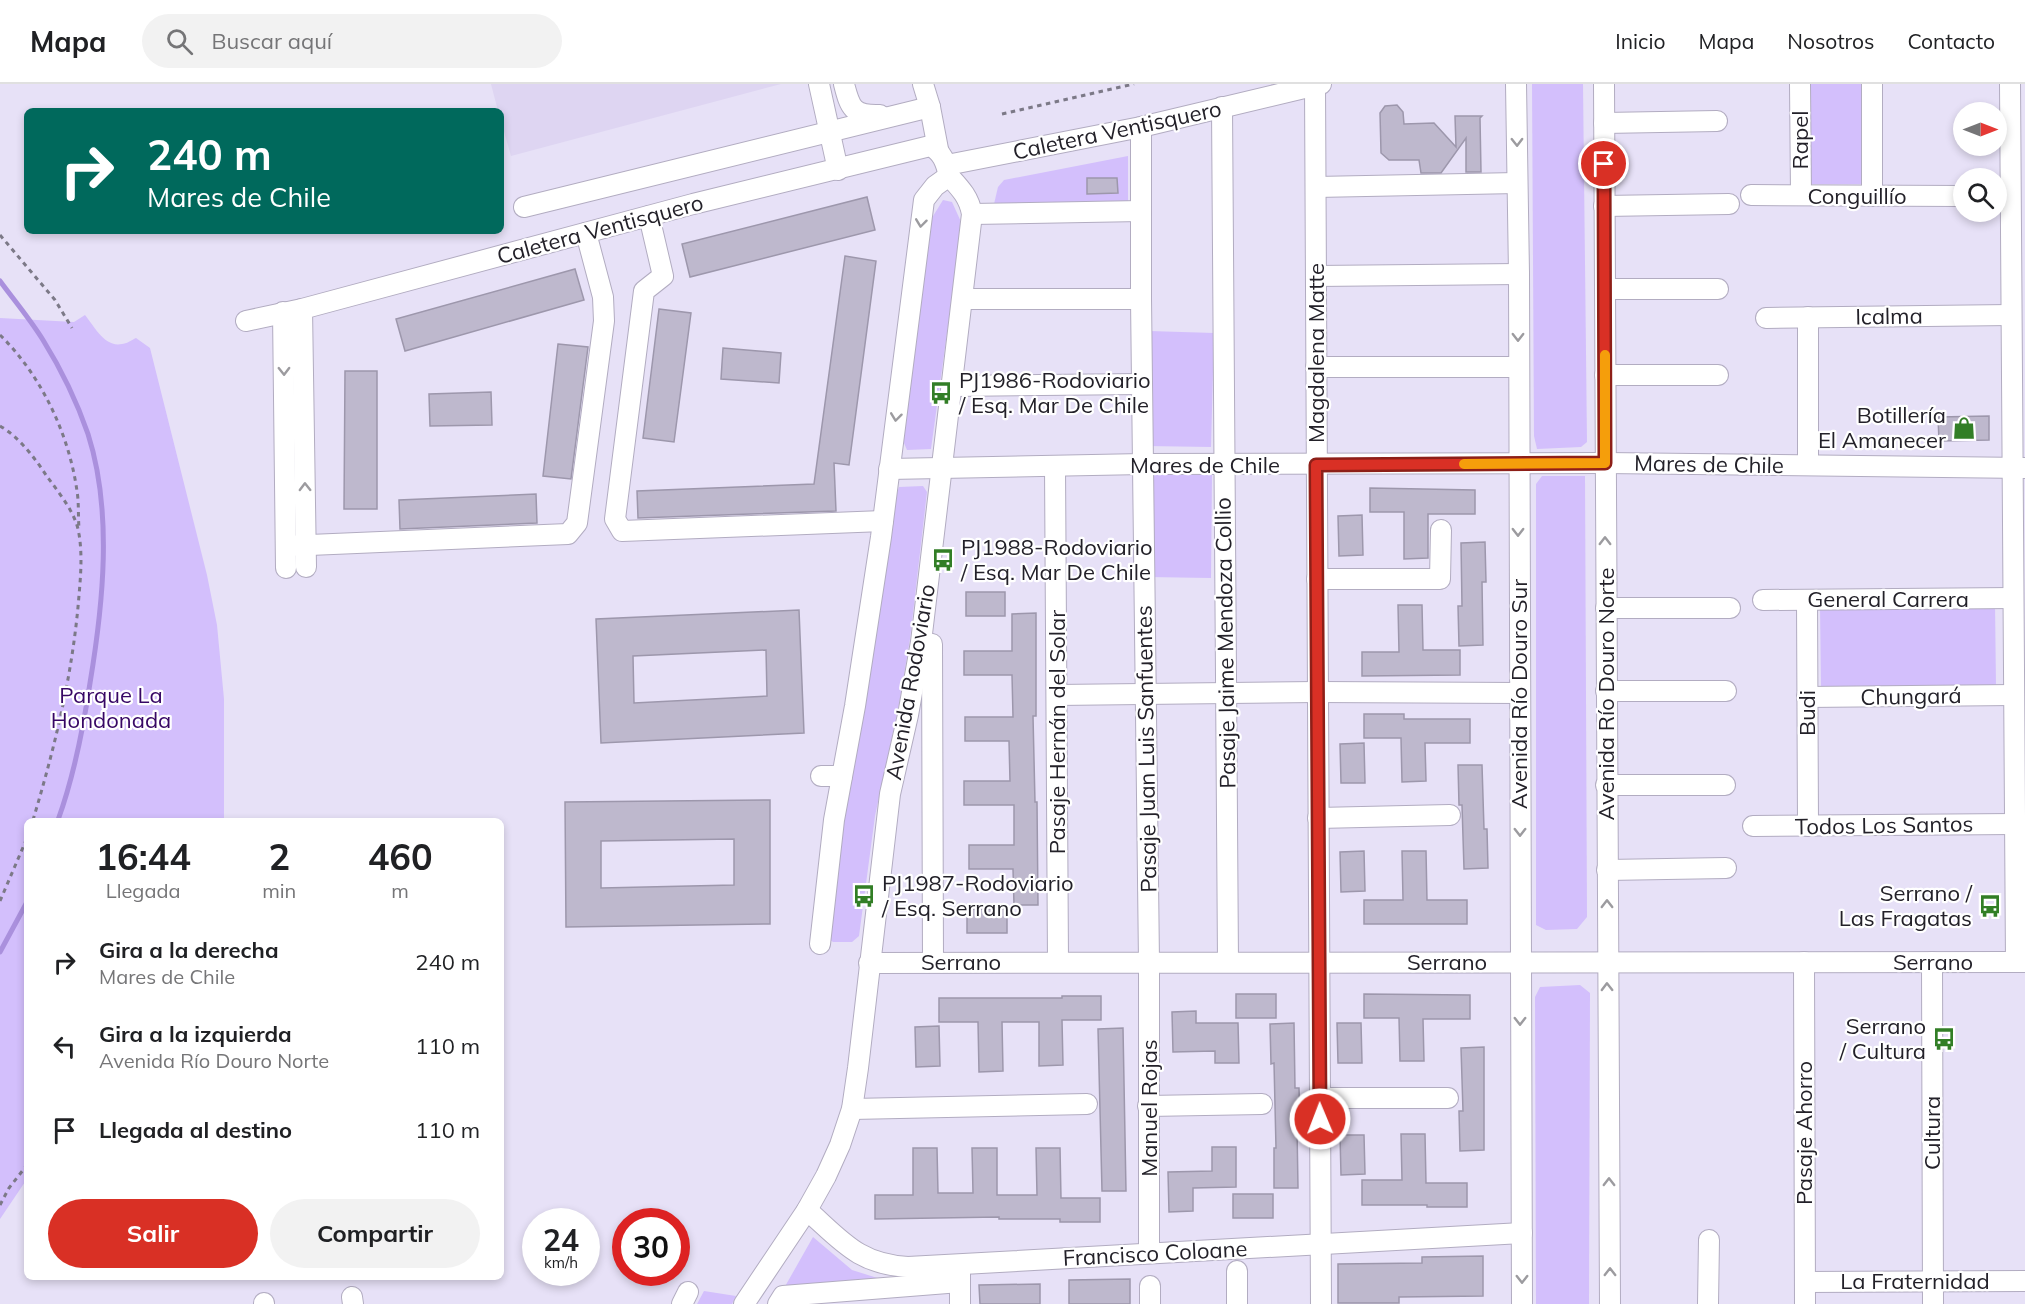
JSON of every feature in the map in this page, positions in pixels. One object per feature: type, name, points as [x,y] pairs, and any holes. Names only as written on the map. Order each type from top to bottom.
[{"type":"street","points":[[819,84],[838,170]]},
{"type":"street","points":[[844,84],[848,101],[854,111],[865,116],[897,115]]},
{"type":"street","points":[[923,84],[944,163],[969,202],[972,214],[1141,212]]},
{"type":"street","name":"Avenida Río Douro Sur","points":[[1516,84],[1519,274],[1522,1304]]},
{"type":"street","name":"Avenida Río Douro Norte","points":[[1604,84],[1610,1304]]},
{"type":"street","name":"Rapel","points":[[1800,84],[1801,195]]},
{"type":"street","points":[[1872,84],[1872,196]]},
{"type":"street","points":[[2010,84],[2011,315],[2019,468],[2013,598],[2019,669],[2014,695],[2015,824],[2020,962]]},
{"type":"street","name":"Caletera Ventisquero","points":[[246,321],[302,309],[649,216],[930,147],[944,163],[1141,127],[1318,85]]},
{"type":"street","name":"Magdalena Matte","points":[[1318,85],[1316,465],[1321,1304]]},
{"type":"street","points":[[524,207],[930,107]]},
{"type":"street","name":"Pasaje Jaime Mendoza Collio","points":[[1222,107],[1228,962]]},
{"type":"street","points":[[1604,123],[1717,121]]},
{"type":"street","name":"Pasaje Juan Luis Sanfuentes","points":[[1141,127],[1149,962]]},
{"type":"street","points":[[820,944],[834,820],[867,631],[883,521],[924,200],[935,186],[944,163]]},
{"type":"street","points":[[1316,187],[1517,183]]},
{"type":"street","name":"Conguillío","points":[[1751,195],[1953,196]]},
{"type":"street","points":[[1604,206],[1729,204]]},
{"type":"street","name":"Avenida Rodoviario","points":[[744,1304],[807,1210],[826,1176],[840,1145],[852,1109],[890,794],[908,715],[921,642],[972,214]]},
{"type":"street","points":[[649,216],[663,276],[644,291],[615,519],[622,531],[883,521]]},
{"type":"street","points":[[286,546],[568,534],[577,523],[604,321],[603,297],[586,233]]},
{"type":"street","points":[[1316,276],[1519,274]]},
{"type":"street","points":[[1605,288],[1718,288]]},
{"type":"street","points":[[963,299],[1141,298]]},
{"type":"street","points":[[302,309],[306,567]]},
{"type":"street","points":[[283,312],[286,568]]},
{"type":"street","name":"Icalma","points":[[1766,318],[2011,315]]},
{"type":"street","points":[[1808,317],[1808,465]]},
{"type":"street","points":[[1316,367],[1518,367]]},
{"type":"street","points":[[1605,375],[1718,375]]},
{"type":"street","points":[[952,386],[1142,384]]},
{"type":"street","name":"Mares de Chile","points":[[889,469],[1143,464],[1605,463],[2019,468]]},
{"type":"street","name":"Pasaje Hernán del Solar","points":[[1055,466],[1058,962]]},
{"type":"street","points":[[1317,579],[1440,579],[1441,530]]},
{"type":"street","name":"General Carrera","points":[[1763,600],[2013,598]]},
{"type":"street","name":"Budi","points":[[1807,600],[1808,826]]},
{"type":"street","points":[[1606,608],[1730,608]]},
{"type":"street","points":[[921,642],[932,644],[933,962]]},
{"type":"street","points":[[1606,691],[1726,691]]},
{"type":"street","points":[[1057,695],[1317,692],[1520,693]]},
{"type":"street","name":"Chungará","points":[[1808,697],[2014,695]]},
{"type":"street","points":[[821,776],[842,776]]},
{"type":"street","points":[[1606,785],[1725,785]]},
{"type":"street","points":[[1317,818],[1450,815]]},
{"type":"street","name":"Todos Los Santos","points":[[1753,826],[2015,824]]},
{"type":"street","points":[[1607,870],[1726,868]]},
{"type":"street","name":"Manuel Rojas","points":[[1149,962],[1149,1254]]},
{"type":"street","name":"Pasaje Ahorro","points":[[1804,962],[1805,1304]]},
{"type":"street","name":"Cultura","points":[[1932,962],[1933,1304]]},
{"type":"street","name":"Serrano","points":[[869,963],[2020,962]]},
{"type":"street","points":[[1319,1098],[1448,1098]]},
{"type":"street","points":[[852,1109],[1087,1104]]},
{"type":"street","points":[[1148,1106],[1262,1104]]},
{"type":"street","name":"Francisco Coloane","points":[[807,1210],[840,1240],[874,1262],[890,1266],[960,1273],[1149,1254],[1522,1233]]},
{"type":"street","points":[[1708,1304],[1709,1240]]},
{"type":"street","points":[[1237,1271],[1237,1304]]},
{"type":"street","points":[[778,1304],[783,1296],[960,1273],[960,1304]]},
{"type":"street","name":"La Fraternidad","points":[[1805,1282],[2025,1281]]},
{"type":"path","points":[[1002,114],[1134,84]]},
{"type":"path","points":[[0,235],[56,300],[72,328]]},
{"type":"path","points":[[0,335],[16,351],[42,389],[66,443],[77,491],[81,570],[74,651],[56,742],[34,818]]},
{"type":"path","points":[[0,426],[9,431],[35,459],[71,511],[79,533]]},
{"type":"path","points":[[0,901],[24,845]]},
{"type":"path","points":[[0,1205],[9,1188],[24,1169]]},
{"type":"shaded area","points":[[491,84],[781,84],[511,156],[504,132],[504,108],[497,108]]},
{"type":"green space","points":[[1532,84],[1583,84],[1587,442],[1581,447],[1537,449],[1534,436]]},
{"type":"green space","points":[[1808,84],[1865,84],[1865,184],[1808,184]]},
{"type":"green space","points":[[1128,156],[1128,205],[994,204],[998,187],[1004,180]]},
{"type":"green space","points":[[943,200],[952,202],[962,224],[931,449],[907,450],[901,436],[930,221]]},
{"type":"green space","name":"Parque La Hondonada","points":[[85,315],[100,335],[110,343],[124,344],[136,338],[150,348],[207,575],[217,625],[224,699],[224,818],[24,818],[24,1183],[0,1219],[0,318],[74,322]]},
{"type":"green space","points":[[1149,331],[1214,333],[1211,447],[1146,446]]},
{"type":"green space","points":[[1148,474],[1212,475],[1211,578],[1147,577]]},
{"type":"green space","points":[[1542,476],[1585,476],[1587,917],[1577,929],[1546,930],[1536,925],[1536,484]]},
{"type":"green space","points":[[923,486],[927,492],[910,639],[899,704],[875,816],[859,936],[852,942],[833,942],[829,939],[848,780],[896,496],[899,487]]},
{"type":"green space","points":[[1995,603],[1996,687],[1821,689],[1820,606]]},
{"type":"green space","points":[[1580,985],[1590,993],[1589,1304],[1536,1304],[1535,997],[1540,987]]},
{"type":"green space","points":[[813,1237],[852,1270],[887,1281],[783,1290]]},
{"type":"green space","points":[[704,1291],[736,1296],[732,1304],[697,1304]]},
{"type":"building","points":[[1397,105],[1403,112],[1404,124],[1434,123],[1456,147],[1455,116],[1482,116],[1480,118],[1481,172],[1466,172],[1466,138],[1441,173],[1421,173],[1419,160],[1389,160],[1381,153],[1380,113],[1385,106]]},
{"type":"building","points":[[1087,178],[1117,178],[1118,193],[1087,194]]},
{"type":"building","points":[[867,197],[875,230],[690,277],[682,244]]},
{"type":"building","points":[[845,256],[876,261],[849,465],[834,463],[836,511],[638,518],[637,491],[814,484]]},
{"type":"building","points":[[575,269],[584,300],[405,351],[396,319]]},
{"type":"building","points":[[659,309],[691,313],[674,442],[643,438]]},
{"type":"building","points":[[558,344],[588,347],[571,479],[543,476]]},
{"type":"building","points":[[723,348],[781,353],[779,383],[721,379]]},
{"type":"building","points":[[345,371],[377,371],[377,509],[344,509]]},
{"type":"building","points":[[491,392],[492,425],[430,426],[429,394]]},
{"type":"building","name":"Botillería El Amanecer","points":[[1989,416],[1989,440],[1939,441],[1938,417]]},
{"type":"building","points":[[1370,488],[1475,490],[1475,514],[1428,514],[1428,558],[1404,559],[1404,512],[1370,512]]},
{"type":"building","points":[[536,494],[537,523],[400,529],[399,500]]},
{"type":"building","points":[[1362,515],[1363,555],[1339,556],[1338,516]]},
{"type":"building","points":[[1485,542],[1486,582],[1482,582],[1483,645],[1459,646],[1458,606],[1462,606],[1461,543]]},
{"type":"building","points":[[966,592],[1005,592],[1005,616],[966,616]]},
{"type":"building","points":[[1398,605],[1422,605],[1423,650],[1460,650],[1460,675],[1362,676],[1362,652],[1399,652]]},
{"type":"building","points":[[799,610],[804,733],[601,743],[596,619]],"holes":[[[766,650],[767,696],[634,703],[633,656]]]},
{"type":"building","points":[[1036,613],[1036,716],[1033,716],[1038,905],[1014,905],[1013,869],[969,869],[969,845],[1014,845],[1014,805],[964,805],[964,781],[1010,781],[1009,741],[965,741],[965,717],[1013,717],[1012,675],[964,675],[964,651],[1012,651],[1012,614]]},
{"type":"building","points":[[1364,714],[1404,714],[1404,719],[1470,719],[1470,743],[1425,743],[1426,781],[1402,782],[1401,738],[1364,738]]},
{"type":"building","points":[[1364,743],[1365,783],[1341,783],[1340,744]]},
{"type":"building","points":[[1458,765],[1482,765],[1488,868],[1464,869]]},
{"type":"building","points":[[770,800],[770,924],[566,927],[565,802]],"holes":[[[734,839],[734,885],[601,888],[601,841]]]},
{"type":"building","points":[[1364,851],[1365,891],[1341,892],[1340,852]]},
{"type":"building","points":[[1402,851],[1426,851],[1427,900],[1467,900],[1467,924],[1364,924],[1364,900],[1403,900]]},
{"type":"building","points":[[967,909],[1007,909],[1007,933],[967,933]]},
{"type":"building","points":[[1236,994],[1276,994],[1276,1018],[1236,1018]]},
{"type":"building","points":[[1364,994],[1470,995],[1470,1019],[1423,1019],[1424,1061],[1400,1061],[1399,1018],[1364,1018]]},
{"type":"building","points":[[1062,996],[1101,996],[1101,1020],[1062,1020],[1063,1065],[1039,1066],[1039,1022],[1002,1022],[1003,1071],[979,1072],[978,1022],[939,1022],[939,998],[1062,998]]},
{"type":"building","points":[[1196,1011],[1196,1023],[1238,1023],[1239,1063],[1215,1063],[1215,1051],[1173,1052],[1172,1012]]},
{"type":"building","points":[[1294,1023],[1295,1088],[1299,1088],[1300,1128],[1297,1128],[1298,1188],[1274,1188],[1274,1148],[1276,1148],[1274,1063],[1271,1064],[1270,1024]]},
{"type":"building","points":[[1337,1023],[1361,1023],[1362,1063],[1338,1063]]},
{"type":"building","points":[[939,1026],[940,1066],[916,1067],[915,1027]]},
{"type":"building","points":[[1123,1028],[1126,1191],[1102,1191],[1098,1029]]},
{"type":"building","points":[[1484,1047],[1484,1150],[1460,1151],[1459,1111],[1463,1111],[1461,1048]]},
{"type":"building","points":[[1401,1134],[1425,1134],[1426,1183],[1467,1183],[1467,1207],[1362,1205],[1362,1180],[1402,1180]]},
{"type":"building","points":[[1340,1135],[1364,1135],[1365,1174],[1341,1175]]},
{"type":"building","points":[[1212,1147],[1236,1147],[1236,1187],[1193,1188],[1193,1211],[1169,1212],[1168,1172],[1212,1171]]},
{"type":"building","points":[[913,1148],[937,1148],[938,1193],[973,1193],[972,1148],[997,1148],[997,1195],[1037,1195],[1036,1148],[1060,1148],[1061,1198],[1100,1198],[1100,1222],[1060,1222],[1060,1219],[999,1219],[999,1217],[875,1219],[875,1195],[913,1195]]},
{"type":"building","points":[[1233,1194],[1273,1194],[1273,1218],[1233,1218]]},
{"type":"building","points":[[1483,1256],[1483,1296],[1399,1297],[1399,1303],[1338,1303],[1338,1264],[1422,1263],[1422,1257]]},
{"type":"building","points":[[1130,1279],[1130,1304],[1069,1304],[1069,1280]]},
{"type":"building","points":[[1040,1284],[1040,1304],[980,1304],[979,1285]]},
{"type":"waterway","points":[[0,281],[38,332],[68,386],[88,434],[101,495],[102,591],[95,653],[77,753],[59,818]]},
{"type":"waterway","points":[[0,952],[24,908]]},
{"type":"slow traffic","points":[[1464,464],[1605,463],[1605,355]]},
{"type":"place","name":"PJ1986-Rodoviario / Esq. Mar De Chile","points":[[941,393]]},
{"type":"place","name":"Botillería El Amanecer","points":[[1964,428]]},
{"type":"place","name":"PJ1988-Rodoviario / Esq. Mar De Chile","points":[[943,560]]},
{"type":"place","name":"PJ1987-Rodoviario / Esq. Serrano","points":[[864,896]]},
{"type":"place","name":"Serrano / Las Fragatas","points":[[1990,906]]},
{"type":"place","name":"Serrano / Cultura","points":[[1944,1039]]},
{"type":"route","points":[[1320,1119],[1316,465],[1605,463],[1604,164]]}]
